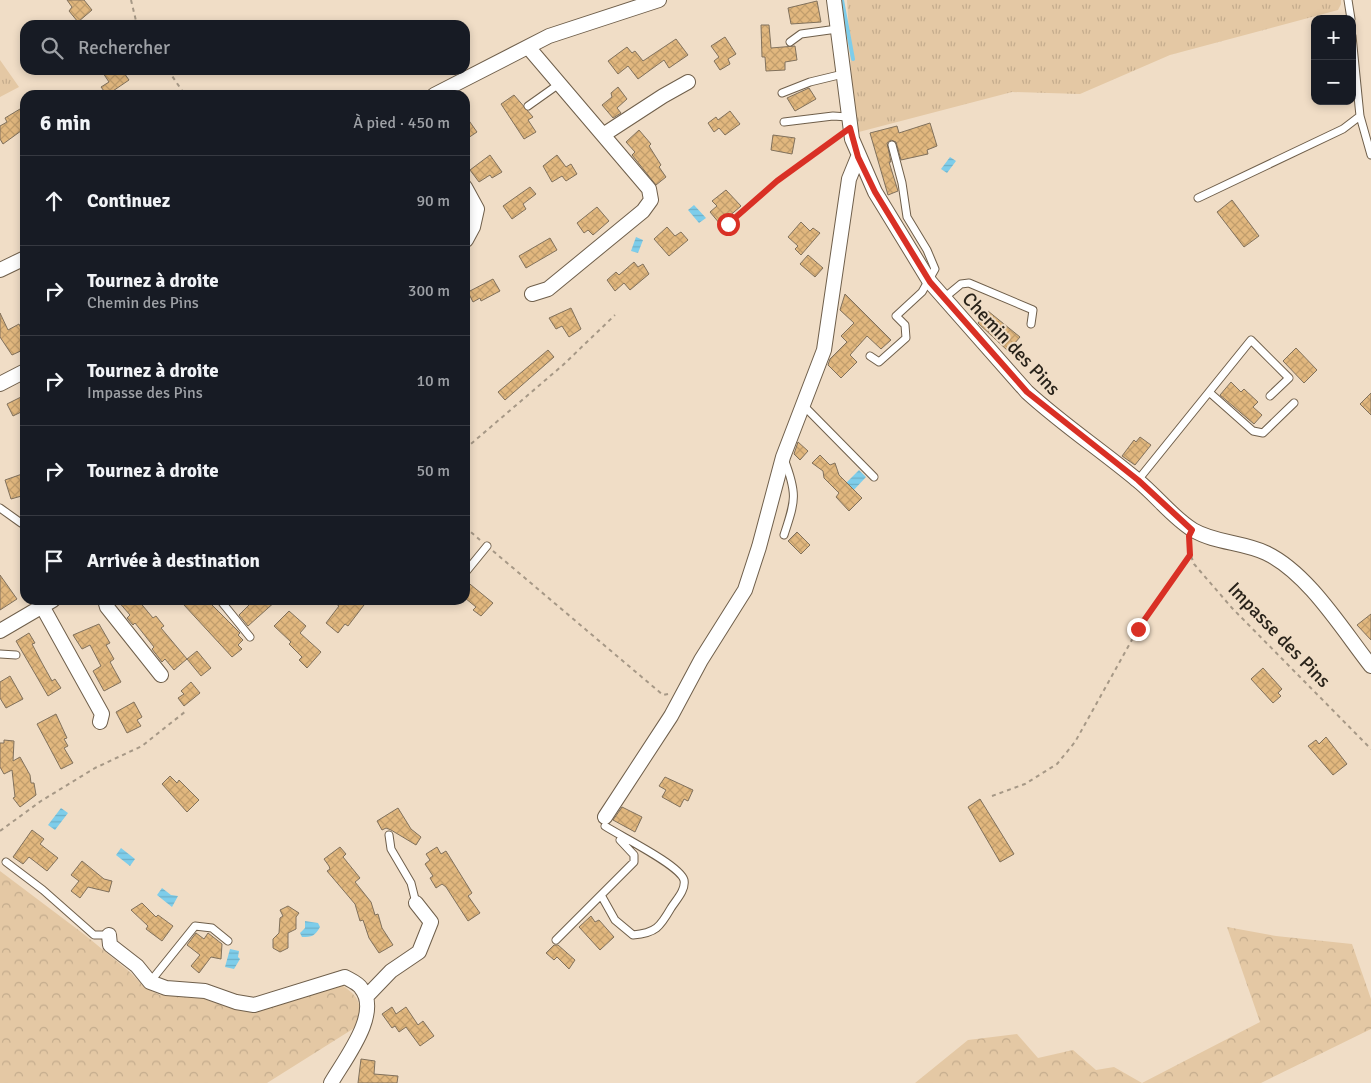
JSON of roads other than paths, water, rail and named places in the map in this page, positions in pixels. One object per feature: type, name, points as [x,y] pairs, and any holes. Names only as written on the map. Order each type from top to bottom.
[{"type":"street","points":[[444,90],[549,36],[659,0]]},
{"type":"street","name":"Chemin des Pins","points":[[834,0],[849,122],[858,157],[875,192],[930,282],[1027,392],[1138,480],[1192,530],[1265,552],[1278,560],[1321,601],[1371,666]]},
{"type":"street","points":[[528,47],[649,189],[652,200],[643,211],[548,289],[532,294]]},
{"type":"street","points":[[603,136],[663,96],[688,82]]},
{"type":"street","points":[[605,821],[671,716],[701,660],[745,590],[759,547],[783,457],[824,350],[849,179],[858,157]]},
{"type":"street","points":[[470,196],[477,209],[470,233]]},
{"type":"street","points":[[0,270],[20,260]]},
{"type":"street","points":[[0,384],[20,374]]},
{"type":"street","points":[[0,631],[44,605]]},
{"type":"street","points":[[48,605],[102,714],[100,722]]},
{"type":"street","points":[[106,605],[161,675]]},
{"type":"street","points":[[366,997],[391,970],[419,952],[431,922],[416,903]]},
{"type":"street","points":[[109,934],[110,944],[137,966],[150,982],[166,988],[205,991],[236,1002],[254,1004],[345,977],[361,987],[366,997],[368,1012],[363,1029],[331,1083]]},
{"type":"lane","points":[[1348,0],[1350,15]]},
{"type":"lane","points":[[790,42],[801,34],[837,29]]},
{"type":"lane","points":[[1354,60],[1360,116],[1371,154]]},
{"type":"lane","points":[[782,92],[810,82],[843,74]]},
{"type":"lane","points":[[528,106],[559,84]]},
{"type":"lane","points":[[784,122],[834,116],[849,122]]},
{"type":"lane","points":[[1198,198],[1343,129],[1360,116]]},
{"type":"lane","points":[[870,356],[879,362],[906,338],[905,325],[896,316],[930,282],[936,269],[928,250],[907,216],[902,183],[892,145]]},
{"type":"lane","points":[[943,298],[961,284],[969,283],[1033,310],[1031,324]]},
{"type":"lane","points":[[1138,480],[1251,340],[1289,378],[1270,396]]},
{"type":"lane","points":[[1209,392],[1253,431],[1263,433],[1294,403]]},
{"type":"lane","points":[[802,405],[874,477]]},
{"type":"lane","points":[[783,457],[792,478],[795,502],[784,536]]},
{"type":"lane","points":[[0,508],[20,522]]},
{"type":"lane","points":[[470,566],[487,546]]},
{"type":"lane","points":[[224,605],[250,636]]},
{"type":"lane","points":[[0,654],[16,655]]},
{"type":"lane","points":[[556,940],[634,862],[634,854],[605,821]]},
{"type":"lane","points":[[601,896],[615,920],[633,935],[650,933],[662,923],[683,890],[684,880],[675,867],[605,821]]},
{"type":"lane","points":[[389,835],[391,849],[411,883],[416,903]]},
{"type":"lane","points":[[6,862],[43,890],[94,934],[109,934]]},
{"type":"lane","points":[[150,982],[195,926],[212,928],[228,941]]},
{"type":"water","points":[[950,157],[956,161],[947,173],[941,169]]},
{"type":"water","points":[[694,205],[706,218],[699,223],[688,210]]},
{"type":"water","points":[[636,237],[643,240],[638,253],[631,251]]},
{"type":"water","points":[[859,470],[866,477],[851,493],[844,485]]},
{"type":"water","points":[[61,808],[68,813],[55,830],[48,825]]},
{"type":"water","points":[[121,848],[135,859],[130,866],[116,855]]},
{"type":"water","points":[[162,888],[171,895],[178,896],[172,907],[157,895]]},
{"type":"water","points":[[305,921],[318,923],[320,927],[313,935],[302,937],[300,933],[305,928]]},
{"type":"water","points":[[230,949],[239,951],[238,957],[240,959],[234,969],[225,967]]},
{"type":"waterway","points":[[842,0],[853,59]]}]
